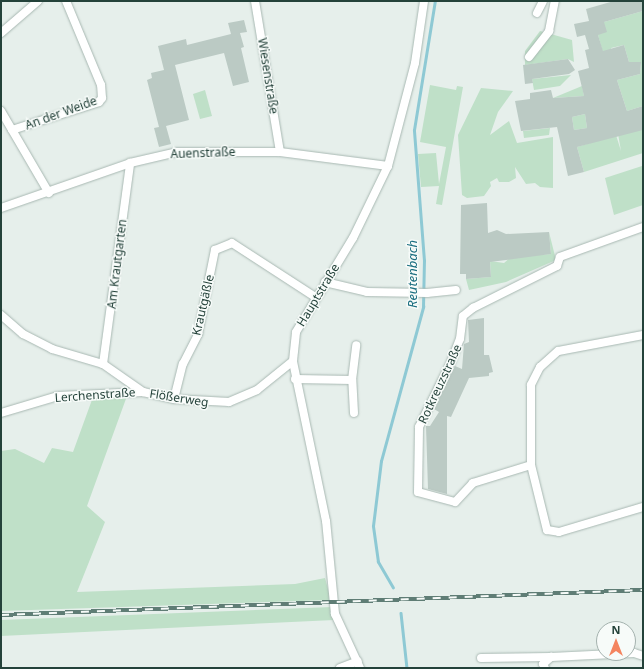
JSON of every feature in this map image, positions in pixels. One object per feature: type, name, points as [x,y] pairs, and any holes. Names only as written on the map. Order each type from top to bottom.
[{"type":"street","points":[[1,34],[38,1]]},
{"type":"street","name":"An der Weide","points":[[12,130],[99,102],[102,98],[99,78],[66,1]]},
{"type":"street","name":"Wiesenstraße","points":[[255,1],[280,152]]},
{"type":"street","name":"Hauptstraße","points":[[359,665],[335,614],[326,521],[295,380],[294,361],[296,332],[315,297],[353,238],[388,166],[415,63],[424,1]]},
{"type":"street","points":[[537,13],[543,1]]},
{"type":"street","points":[[529,57],[549,31],[555,1]]},
{"type":"street","points":[[1,111],[49,193]]},
{"type":"street","name":"Auenstraße","points":[[1,208],[49,193],[130,163],[178,152],[280,152],[388,166]]},
{"type":"street","name":"Am Krautgarten","points":[[103,364],[130,163]]},
{"type":"street","name":"Rotkreuzstraße","points":[[531,465],[474,483],[455,502],[418,492],[419,427],[453,356],[463,316],[473,308],[557,266],[560,257],[643,227]]},
{"type":"street","name":"Krautgäßle","points":[[174,399],[183,364],[198,334],[214,250],[232,243],[315,297]]},
{"type":"street","points":[[325,282],[367,292],[423,293],[456,290]]},
{"type":"street","name":"Flößerweg","points":[[1,315],[23,334],[52,349],[103,364],[143,392],[174,399],[228,402],[257,390],[294,361]]},
{"type":"street","points":[[643,335],[558,351],[540,367],[531,385],[531,465],[544,525],[552,532],[559,532],[643,507]]},
{"type":"street","points":[[354,413],[352,380],[356,346]]},
{"type":"street","points":[[295,380],[352,380]]},
{"type":"street","name":"Lerchenstraße","points":[[1,413],[58,396],[143,392]]},
{"type":"street","points":[[481,658],[551,657],[634,653],[643,656]]},
{"type":"street","points":[[545,668],[543,664],[551,657]]},
{"type":"street","points":[[340,668],[359,665]]},
{"type":"green space","points":[[643,11],[643,106],[627,111],[617,80],[640,74],[641,62],[629,62],[624,45],[611,48],[614,57],[606,63],[598,35],[604,22]]},
{"type":"green space","points":[[540,31],[572,40],[574,62],[568,59],[525,65],[525,51]]},
{"type":"green space","points":[[571,75],[560,86],[534,90],[532,79]]},
{"type":"green space","points":[[430,85],[456,90],[457,86],[463,87],[442,205],[436,204],[439,186],[421,187],[418,154],[436,153],[439,184],[446,147],[420,142]]},
{"type":"green space","points":[[582,86],[584,96],[553,98]]},
{"type":"green space","points":[[481,88],[513,91],[498,112],[490,135],[509,121],[517,143],[553,137],[553,188],[540,187],[535,183],[526,184],[515,167],[516,178],[509,182],[499,182],[497,178],[490,182],[491,186],[484,196],[467,198],[462,195],[458,135]]},
{"type":"green space","points":[[205,90],[212,116],[200,119],[193,94]]},
{"type":"green space","points":[[585,114],[587,128],[574,130],[572,117]]},
{"type":"green space","points":[[643,124],[643,153],[584,172],[577,147],[616,135],[621,151],[617,128]]},
{"type":"green space","points":[[550,128],[549,135],[524,138],[523,131]]},
{"type":"green space","points":[[642,166],[643,205],[614,215],[605,178]]},
{"type":"green space","points":[[549,232],[556,260],[506,282],[469,290],[466,279],[491,277],[490,261],[504,263],[511,257],[551,254]]},
{"type":"green space","points":[[127,396],[87,506],[105,522],[77,592],[295,584],[325,578],[331,600],[1,611],[1,451],[15,449],[44,463],[52,448],[73,452],[93,397]]},
{"type":"green space","points":[[332,607],[334,620],[1,636],[1,620]]},
{"type":"building","points":[[614,1],[643,1],[643,11],[604,22],[607,32],[598,35],[603,51],[624,45],[629,62],[641,62],[640,74],[617,80],[627,111],[643,106],[643,130],[577,147],[584,172],[568,176],[557,127],[521,131],[515,101],[530,99],[530,93],[551,90],[553,98],[584,96],[578,71],[589,68],[585,50],[589,49],[585,35],[577,37],[574,24],[589,21],[586,9]],"holes":[[[585,114],[587,128],[574,130],[572,117]]]},
{"type":"building","points":[[244,20],[247,32],[240,33],[244,47],[241,48],[249,82],[233,86],[224,53],[175,65],[189,120],[166,126],[171,144],[159,147],[154,128],[159,127],[147,80],[152,78],[151,73],[164,70],[158,46],[186,39],[187,45],[231,34],[228,23]]},
{"type":"building","points":[[568,59],[575,70],[569,74],[532,79],[533,83],[525,84],[523,65]]},
{"type":"building","points":[[487,203],[488,233],[497,230],[506,234],[549,232],[551,254],[490,262],[491,277],[466,279],[466,274],[460,274],[461,205]]},
{"type":"building","points":[[484,318],[484,355],[489,355],[493,372],[489,373],[489,376],[469,378],[451,417],[447,416],[447,494],[428,489],[426,426],[430,426],[439,412],[434,409],[455,366],[462,369],[464,344],[469,342],[468,320]]},
{"type":"waterway","name":"Reutenbach","points":[[393,588],[378,562],[373,526],[381,461],[423,307],[424,261],[414,130],[435,1]]},
{"type":"waterway","name":"Reutenbach","points":[[401,613],[407,668]]},
{"type":"railway","points":[[1,615],[643,590]]}]
